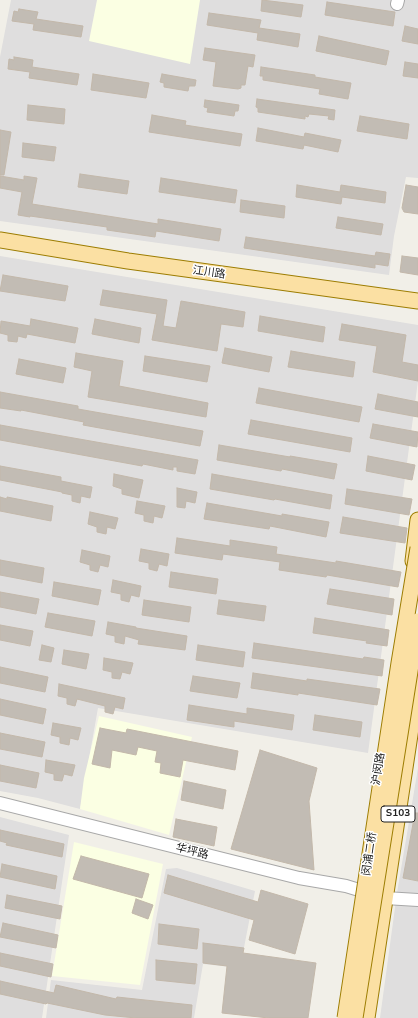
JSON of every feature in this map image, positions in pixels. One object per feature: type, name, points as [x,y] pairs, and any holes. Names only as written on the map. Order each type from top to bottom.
[{"type":"main road","name":"江川路","points":[[0,240],[128,261],[322,289],[418,301]]},
{"type":"main road","name":"沪闵路","points":[[338,1018],[360,890],[418,520]]},
{"type":"main road","name":"闵浦二桥","points":[[345,1018],[418,548]]},
{"type":"main road","name":"闵浦二桥","points":[[355,1018],[418,621]]},
{"type":"main road","name":"S103","points":[[367,1018],[385,898],[414,731],[418,682]]},
{"type":"street","points":[[385,728],[414,731]]},
{"type":"street","name":"华坪路","points":[[0,803],[299,878],[360,890],[385,898],[418,900]]},
{"type":"shaded area","points":[[11,0],[418,0],[418,178],[406,177],[394,236],[389,275],[0,221],[0,57]]},
{"type":"shaded area","points":[[97,0],[200,0],[190,64],[89,41]]},
{"type":"shaded area","points":[[0,256],[418,325],[418,381],[368,753],[98,708],[80,809],[38,798],[0,791]]},
{"type":"shaded area","points":[[99,716],[192,737],[169,835],[80,809],[84,778]]},
{"type":"shaded area","points":[[418,768],[418,1018],[380,1018],[397,893]]},
{"type":"shaded area","points":[[0,817],[69,835],[42,1018],[0,1018]]},
{"type":"shaded area","points":[[74,842],[163,864],[140,985],[52,976]]},
{"type":"shaded area","points":[[177,868],[255,891],[240,968],[203,964],[194,1018],[46,1018],[51,980],[142,990],[166,869]]},
{"type":"building","points":[[262,0],[303,5],[301,17],[261,11]]},
{"type":"building","points":[[327,2],[395,12],[393,26],[325,15]]},
{"type":"building","points":[[19,9],[38,12],[36,19],[83,26],[81,37],[33,30],[34,24],[12,21],[14,11],[18,12]]},
{"type":"building","points":[[209,13],[261,20],[259,28],[300,34],[298,47],[257,40],[258,33],[207,25]]},
{"type":"building","points":[[405,26],[418,29],[418,44],[402,41]]},
{"type":"building","points":[[319,36],[389,51],[386,65],[316,51]]},
{"type":"building","points":[[205,48],[255,55],[253,67],[248,66],[245,85],[241,85],[241,88],[238,89],[213,86],[216,62],[203,60]]},
{"type":"building","points":[[14,57],[33,60],[32,67],[79,74],[77,85],[29,78],[30,72],[8,69],[9,59],[14,60]]},
{"type":"building","points":[[405,62],[418,64],[418,78],[403,76]]},
{"type":"building","points":[[261,67],[315,75],[315,77],[351,83],[348,99],[319,94],[320,89],[263,80],[263,76],[260,76]]},
{"type":"building","points":[[93,74],[149,83],[146,98],[91,90]]},
{"type":"building","points":[[162,74],[196,80],[195,86],[189,86],[188,91],[164,87],[164,83],[160,82]]},
{"type":"building","points":[[257,99],[335,110],[334,120],[328,119],[329,116],[309,114],[308,117],[305,116],[305,119],[258,112],[258,108],[256,107]]},
{"type":"building","points":[[205,100],[239,105],[238,111],[235,111],[234,116],[207,112],[208,108],[204,107]]},
{"type":"building","points":[[28,105],[65,109],[64,124],[27,120]]},
{"type":"building","points":[[152,115],[186,121],[185,125],[242,134],[240,146],[149,132]]},
{"type":"building","points":[[360,116],[409,124],[407,139],[357,131]]},
{"type":"building","points":[[258,128],[304,137],[305,133],[341,140],[338,152],[304,145],[303,149],[256,141]]},
{"type":"building","points":[[0,130],[11,132],[4,175],[0,175]]},
{"type":"building","points":[[23,143],[56,147],[54,161],[22,157]]},
{"type":"building","points":[[80,174],[129,181],[127,194],[78,187]]},
{"type":"building","points":[[0,176],[24,180],[24,176],[37,178],[32,204],[158,224],[158,219],[221,229],[219,241],[156,231],[155,237],[107,230],[107,227],[18,215],[22,192],[0,188]]},
{"type":"building","points":[[161,178],[237,190],[235,203],[159,192]]},
{"type":"building","points":[[297,185],[340,192],[341,185],[386,192],[385,203],[342,197],[341,204],[296,197]]},
{"type":"building","points":[[406,185],[418,187],[418,214],[404,212],[402,208]]},
{"type":"building","points":[[241,200],[285,206],[284,218],[240,212]]},
{"type":"building","points":[[338,217],[383,224],[381,235],[336,228]]},
{"type":"building","points":[[246,237],[375,256],[376,252],[390,254],[388,266],[375,264],[375,268],[244,248]]},
{"type":"building","points":[[402,256],[418,258],[418,275],[400,272]]},
{"type":"building","points":[[3,275],[68,286],[65,301],[0,291]]},
{"type":"building","points":[[103,290],[167,300],[163,326],[176,328],[181,301],[245,312],[243,327],[221,324],[217,351],[152,340],[157,314],[100,305]]},
{"type":"building","points":[[260,316],[325,327],[323,342],[258,331]]},
{"type":"building","points":[[31,319],[78,328],[75,343],[27,334],[26,338],[18,336],[17,342],[8,341],[8,335],[0,333],[1,321],[30,326]]},
{"type":"building","points":[[95,319],[141,328],[139,343],[92,334]]},
{"type":"building","points":[[342,324],[406,335],[402,362],[418,365],[418,381],[373,372],[377,346],[339,340]]},
{"type":"building","points":[[225,348],[272,357],[269,372],[222,363]]},
{"type":"building","points":[[291,351],[355,362],[353,377],[288,367]]},
{"type":"building","points":[[76,353],[123,361],[119,386],[208,403],[206,417],[88,397],[92,371],[74,367]]},
{"type":"building","points":[[145,356],[210,366],[207,382],[143,371]]},
{"type":"building","points":[[19,359],[66,368],[63,383],[16,374]]},
{"type":"building","points":[[259,388],[362,407],[359,422],[256,403]]},
{"type":"building","points":[[0,392],[78,406],[78,409],[203,431],[200,446],[83,425],[84,422],[21,410],[0,408]]},
{"type":"building","points":[[378,394],[418,402],[418,417],[375,409]]},
{"type":"building","points":[[251,420],[352,438],[350,452],[248,434]]},
{"type":"building","points":[[373,424],[418,432],[417,447],[370,438]]},
{"type":"building","points":[[0,425],[198,460],[195,474],[177,471],[177,467],[173,467],[173,470],[143,464],[142,466],[0,440]]},
{"type":"building","points":[[219,445],[337,464],[334,479],[282,469],[281,471],[217,460]]},
{"type":"building","points":[[368,456],[415,465],[412,480],[366,471]]},
{"type":"building","points":[[0,466],[61,477],[61,481],[92,487],[90,498],[81,496],[80,503],[72,501],[72,495],[62,492],[0,480]]},
{"type":"building","points":[[114,474],[143,480],[139,498],[122,494],[122,489],[113,486]]},
{"type":"building","points":[[212,474],[332,495],[330,509],[210,489]]},
{"type":"building","points":[[177,488],[197,492],[195,503],[186,501],[185,508],[177,507]]},
{"type":"building","points":[[347,489],[412,499],[409,515],[345,504]]},
{"type":"building","points":[[0,497],[53,506],[51,521],[0,511]]},
{"type":"building","points":[[137,501],[165,506],[162,518],[154,516],[153,523],[144,521],[144,515],[135,513]]},
{"type":"building","points":[[207,503],[282,516],[282,514],[329,522],[326,537],[270,526],[269,529],[204,519]]},
{"type":"building","points":[[90,512],[118,518],[115,529],[107,527],[106,534],[97,532],[97,527],[88,524]]},
{"type":"building","points":[[343,517],[407,528],[405,543],[340,533]]},
{"type":"building","points":[[177,538],[230,546],[230,540],[277,547],[276,554],[336,563],[336,561],[401,572],[398,587],[327,575],[326,577],[279,570],[280,562],[223,554],[222,560],[175,553]]},
{"type":"building","points":[[141,549],[169,554],[167,566],[159,564],[157,571],[149,569],[149,563],[139,561]]},
{"type":"building","points":[[82,550],[110,556],[108,567],[100,565],[98,572],[90,570],[90,565],[80,562]]},
{"type":"building","points":[[0,560],[44,568],[42,583],[0,575]]},
{"type":"building","points":[[171,572],[218,579],[216,594],[169,587]]},
{"type":"building","points":[[113,580],[141,586],[139,597],[131,595],[129,602],[121,600],[121,594],[111,592]]},
{"type":"building","points":[[54,582],[101,590],[98,605],[52,596]]},
{"type":"building","points":[[330,589],[394,599],[392,615],[327,604]]},
{"type":"building","points":[[0,592],[39,599],[36,614],[0,607]]},
{"type":"building","points":[[144,600],[191,607],[189,622],[142,615]]},
{"type":"building","points":[[219,600],[266,606],[264,621],[217,614]]},
{"type":"building","points":[[48,613],[95,621],[92,636],[45,627]]},
{"type":"building","points":[[315,618],[389,630],[387,646],[366,643],[367,641],[313,633]]},
{"type":"building","points":[[108,622],[187,636],[185,650],[138,644],[139,640],[125,636],[124,644],[115,642],[115,636],[106,634]]},
{"type":"building","points":[[0,625],[33,631],[30,646],[0,640]]},
{"type":"building","points":[[254,643],[363,659],[364,657],[384,660],[382,676],[252,658]]},
{"type":"building","points":[[42,645],[54,648],[51,662],[39,660]]},
{"type":"building","points":[[198,645],[245,652],[243,667],[196,660]]},
{"type":"building","points":[[64,650],[89,654],[86,669],[62,664]]},
{"type":"building","points":[[104,658],[133,663],[130,674],[122,672],[120,679],[112,678],[112,672],[103,670]]},
{"type":"building","points":[[0,667],[48,677],[45,692],[0,683]]},
{"type":"building","points":[[253,673],[380,689],[377,705],[298,693],[298,695],[251,688]]},
{"type":"building","points":[[193,676],[240,683],[237,698],[190,691]]},
{"type":"building","points":[[59,684],[125,698],[123,709],[115,707],[113,714],[105,712],[105,706],[77,699],[75,706],[67,704],[67,698],[58,696]]},
{"type":"building","points":[[0,699],[46,709],[43,724],[0,715]]},
{"type":"building","points":[[189,705],[247,714],[247,708],[294,715],[292,730],[234,721],[234,727],[187,720]]},
{"type":"building","points":[[315,715],[362,722],[360,737],[313,730]]},
{"type":"building","points":[[53,723],[81,728],[78,740],[70,738],[69,745],[60,743],[60,737],[51,735]]},
{"type":"building","points":[[100,728],[126,733],[127,729],[238,751],[235,770],[183,760],[180,777],[160,773],[161,763],[155,762],[157,751],[138,747],[136,755],[112,750],[110,768],[92,764]]},
{"type":"building","points":[[0,733],[45,742],[42,757],[0,749]]},
{"type":"building","points":[[260,750],[317,768],[309,801],[314,870],[231,849]]},
{"type":"building","points":[[46,760],[75,765],[72,776],[64,774],[62,781],[54,780],[54,774],[45,772]]},
{"type":"building","points":[[0,765],[39,773],[36,788],[0,781]]},
{"type":"building","points":[[184,781],[226,790],[223,809],[181,800]]},
{"type":"building","points":[[415,813],[418,813],[418,881],[403,878]]},
{"type":"building","points":[[176,819],[217,827],[214,846],[173,837]]},
{"type":"building","points":[[0,830],[64,844],[62,857],[6,845],[7,843],[0,841]]},
{"type":"building","points":[[81,856],[149,874],[142,898],[73,879]]},
{"type":"building","points":[[2,864],[57,876],[55,889],[0,877]]},
{"type":"building","points":[[168,875],[258,902],[261,890],[308,904],[295,954],[249,940],[254,920],[164,893]]},
{"type":"building","points":[[7,895],[62,906],[60,919],[5,908]]},
{"type":"building","points":[[136,899],[153,905],[148,919],[132,913]]},
{"type":"building","points":[[3,923],[58,935],[56,948],[0,937]]},
{"type":"building","points":[[159,924],[199,929],[197,949],[158,944]]},
{"type":"building","points":[[203,943],[244,948],[243,953],[316,963],[308,1018],[269,1018],[222,1013],[227,966],[203,963]]},
{"type":"building","points":[[0,953],[53,964],[51,977],[0,966]]},
{"type":"building","points":[[156,960],[197,964],[195,984],[156,980]]},
{"type":"building","points":[[0,981],[54,993],[56,985],[116,999],[117,997],[192,1005],[191,1018],[136,1018],[105,1015],[46,1004],[0,994]]},
{"type":"railway","points":[[348,1018],[418,560]]}]
